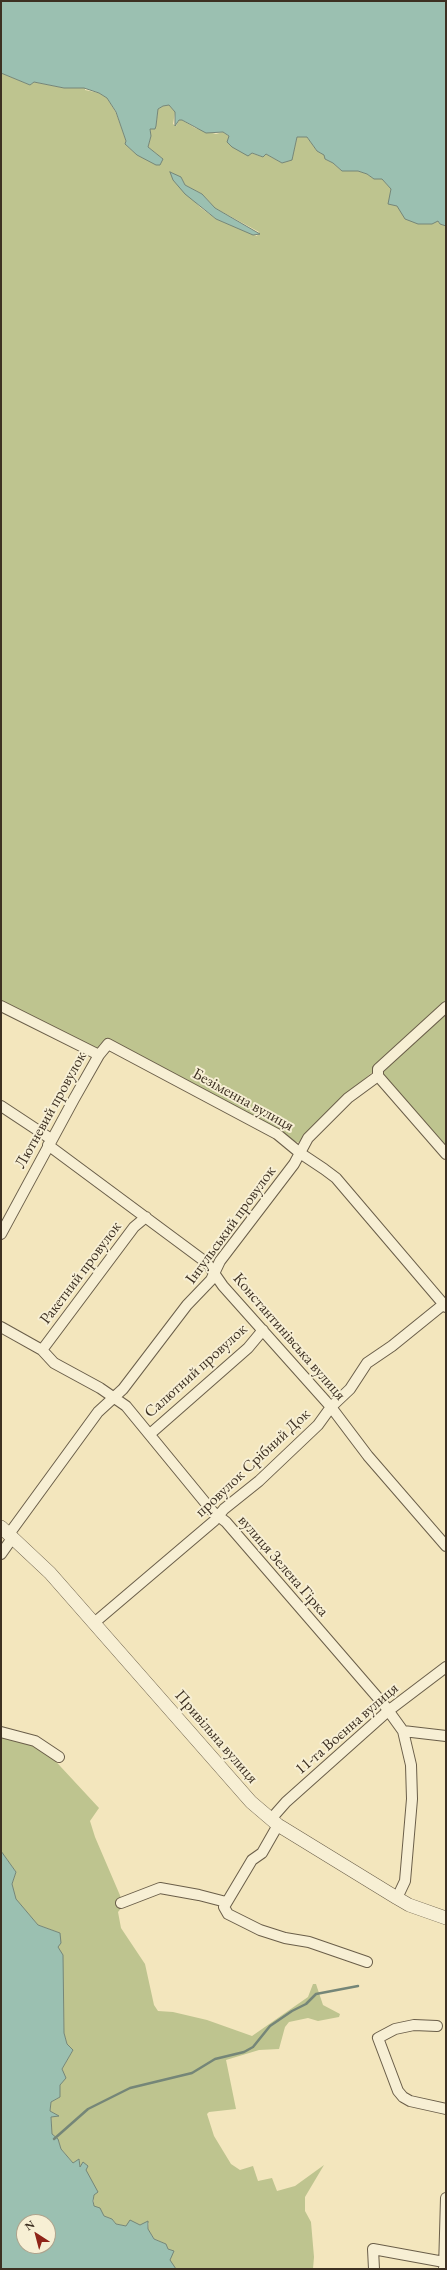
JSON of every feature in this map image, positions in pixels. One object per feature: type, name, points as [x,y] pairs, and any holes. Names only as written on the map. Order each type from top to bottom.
[{"type":"street","points":[[1,1006],[99,1055]]},
{"type":"street","name":"Інгульський провулок","points":[[1,1554],[8,1533],[98,1412],[123,1389],[187,1306],[211,1280],[220,1260],[294,1164],[308,1138],[348,1098],[378,1076],[378,1069],[446,1007]]},
{"type":"street","name":"Лютневий провулок","points":[[1,1234],[50,1142],[99,1055],[108,1044]]},
{"type":"street","name":"Безіменна вулиця","points":[[108,1044],[277,1134],[300,1153],[336,1178],[445,1305]]},
{"type":"street","points":[[378,1076],[446,1154]]},
{"type":"street","name":"Константинівська вулиця","points":[[1,1106],[207,1263],[223,1286],[331,1407],[368,1456],[446,1546]]},
{"type":"street","name":"Ракетний провулок","points":[[42,1350],[134,1227],[146,1217]]},
{"type":"street","name":"провулок Срібний Док","points":[[94,1623],[218,1516],[318,1425],[331,1407],[350,1389],[367,1363],[392,1346],[445,1305]]},
{"type":"street","name":"вулиця Зелена Гірка","points":[[1,1327],[42,1350],[54,1363],[100,1388],[126,1406],[218,1516],[226,1522],[388,1711],[403,1731],[411,1765],[412,1799],[405,1881],[397,1898]]},
{"type":"street","name":"Салютний провулок","points":[[150,1434],[248,1348],[263,1330]]},
{"type":"street","name":"Привільна вулиця","points":[[8,1533],[50,1573],[251,1802],[274,1822],[397,1898],[409,1905],[446,1918]]},
{"type":"street","name":"11-та Воєнна вулиця","points":[[226,1902],[252,1860],[262,1853],[274,1822],[286,1802],[388,1711],[446,1666]]},
{"type":"street","points":[[403,1731],[446,1736]]},
{"type":"street","points":[[1,1732],[35,1740],[59,1757]]},
{"type":"street","points":[[121,1903],[160,1888],[199,1895],[226,1902],[224,1907],[228,1914],[260,1930],[285,1938],[309,1942],[367,1962]]},
{"type":"street","points":[[437,2026],[414,2025],[395,2029],[378,2038],[398,2091],[403,2097],[410,2101],[446,2109]]},
{"type":"street","points":[[374,2269],[373,2249],[444,2265],[446,2198]]},
{"type":"green space","points":[[1,73],[30,85],[34,82],[64,88],[85,88],[85,90],[99,93],[107,98],[116,113],[126,141],[125,144],[137,155],[152,162],[163,159],[148,147],[151,136],[150,128],[156,126],[158,109],[169,105],[175,112],[173,124],[176,126],[179,120],[182,120],[195,128],[216,134],[223,132],[251,153],[263,157],[266,154],[282,163],[292,159],[297,137],[307,137],[317,151],[325,155],[325,159],[333,163],[342,171],[358,171],[367,174],[374,179],[382,179],[391,189],[390,200],[397,206],[438,221],[440,224],[446,226],[446,1150],[375,1070],[350,1091],[300,1143],[293,1141],[106,1040],[101,1047],[92,1050],[1,1004]],"holes":[[[181,177],[185,185],[202,194],[215,208],[259,232],[257,236],[216,219],[201,208],[173,180]]]},
{"type":"green space","points":[[1,1730],[35,1739],[99,1808],[90,1821],[95,1837],[122,1900],[123,1906],[118,1912],[121,1928],[145,1964],[154,2005],[158,2011],[173,2012],[207,2020],[252,2036],[308,1997],[313,1984],[316,1984],[323,2005],[340,2014],[339,2017],[318,2021],[308,2018],[289,2022],[285,2027],[279,2049],[259,2050],[226,2060],[236,2109],[209,2112],[207,2114],[214,2136],[231,2164],[240,2170],[253,2166],[258,2181],[272,2178],[277,2191],[295,2186],[324,2165],[305,2197],[305,2211],[311,2222],[314,2257],[313,2269],[176,2269],[169,2260],[170,2256],[166,2244],[154,2239],[148,2229],[149,2223],[140,2225],[129,2224],[126,2226],[116,2224],[112,2219],[104,2216],[94,2206],[94,2195],[85,2170],[82,2165],[81,2167],[79,2165],[80,2160],[73,2163],[61,2149],[58,2139],[52,2134],[51,2117],[57,2115],[50,2111],[51,2102],[60,2097],[60,2085],[65,2078],[62,2069],[73,2050],[67,2044],[64,2033],[63,1977],[58,1947],[60,1933],[38,1925],[15,1899],[12,1884],[16,1872],[1,1851]]},
{"type":"shaded area","points":[[1,1],[446,1],[446,226],[440,224],[438,221],[432,224],[418,224],[405,219],[397,206],[388,204],[391,189],[382,179],[374,179],[367,174],[358,171],[342,171],[333,163],[325,159],[324,155],[317,151],[307,137],[297,137],[292,160],[282,163],[266,154],[263,157],[252,153],[248,156],[232,147],[227,142],[229,136],[223,132],[206,133],[182,120],[179,120],[175,126],[175,112],[169,105],[158,109],[155,129],[150,129],[151,136],[148,147],[163,159],[160,165],[156,165],[137,155],[125,144],[126,141],[116,112],[107,98],[99,93],[84,88],[64,88],[34,82],[30,85],[1,73]]},
{"type":"shaded area","points":[[170,172],[181,177],[185,185],[202,194],[215,208],[260,234],[253,235],[216,219],[185,194],[173,180]]},
{"type":"shaded area","points":[[1,1851],[16,1872],[12,1884],[16,1899],[38,1925],[60,1933],[61,1943],[58,1947],[63,1955],[64,2033],[67,2044],[73,2050],[62,2069],[66,2078],[60,2085],[60,2097],[51,2102],[50,2111],[59,2116],[51,2117],[52,2134],[58,2139],[61,2149],[73,2163],[79,2159],[80,2167],[83,2162],[88,2166],[86,2170],[98,2192],[94,2195],[94,2206],[100,2208],[104,2216],[112,2219],[116,2224],[126,2226],[130,2220],[140,2225],[148,2221],[148,2229],[154,2239],[166,2244],[168,2249],[174,2251],[170,2260],[176,2269],[1,2269]]},
{"type":"waterway","points":[[54,2139],[88,2109],[130,2088],[192,2073],[215,2059],[244,2052],[253,2047],[270,2026],[292,2011],[306,2004],[316,1994],[358,1986]]}]
